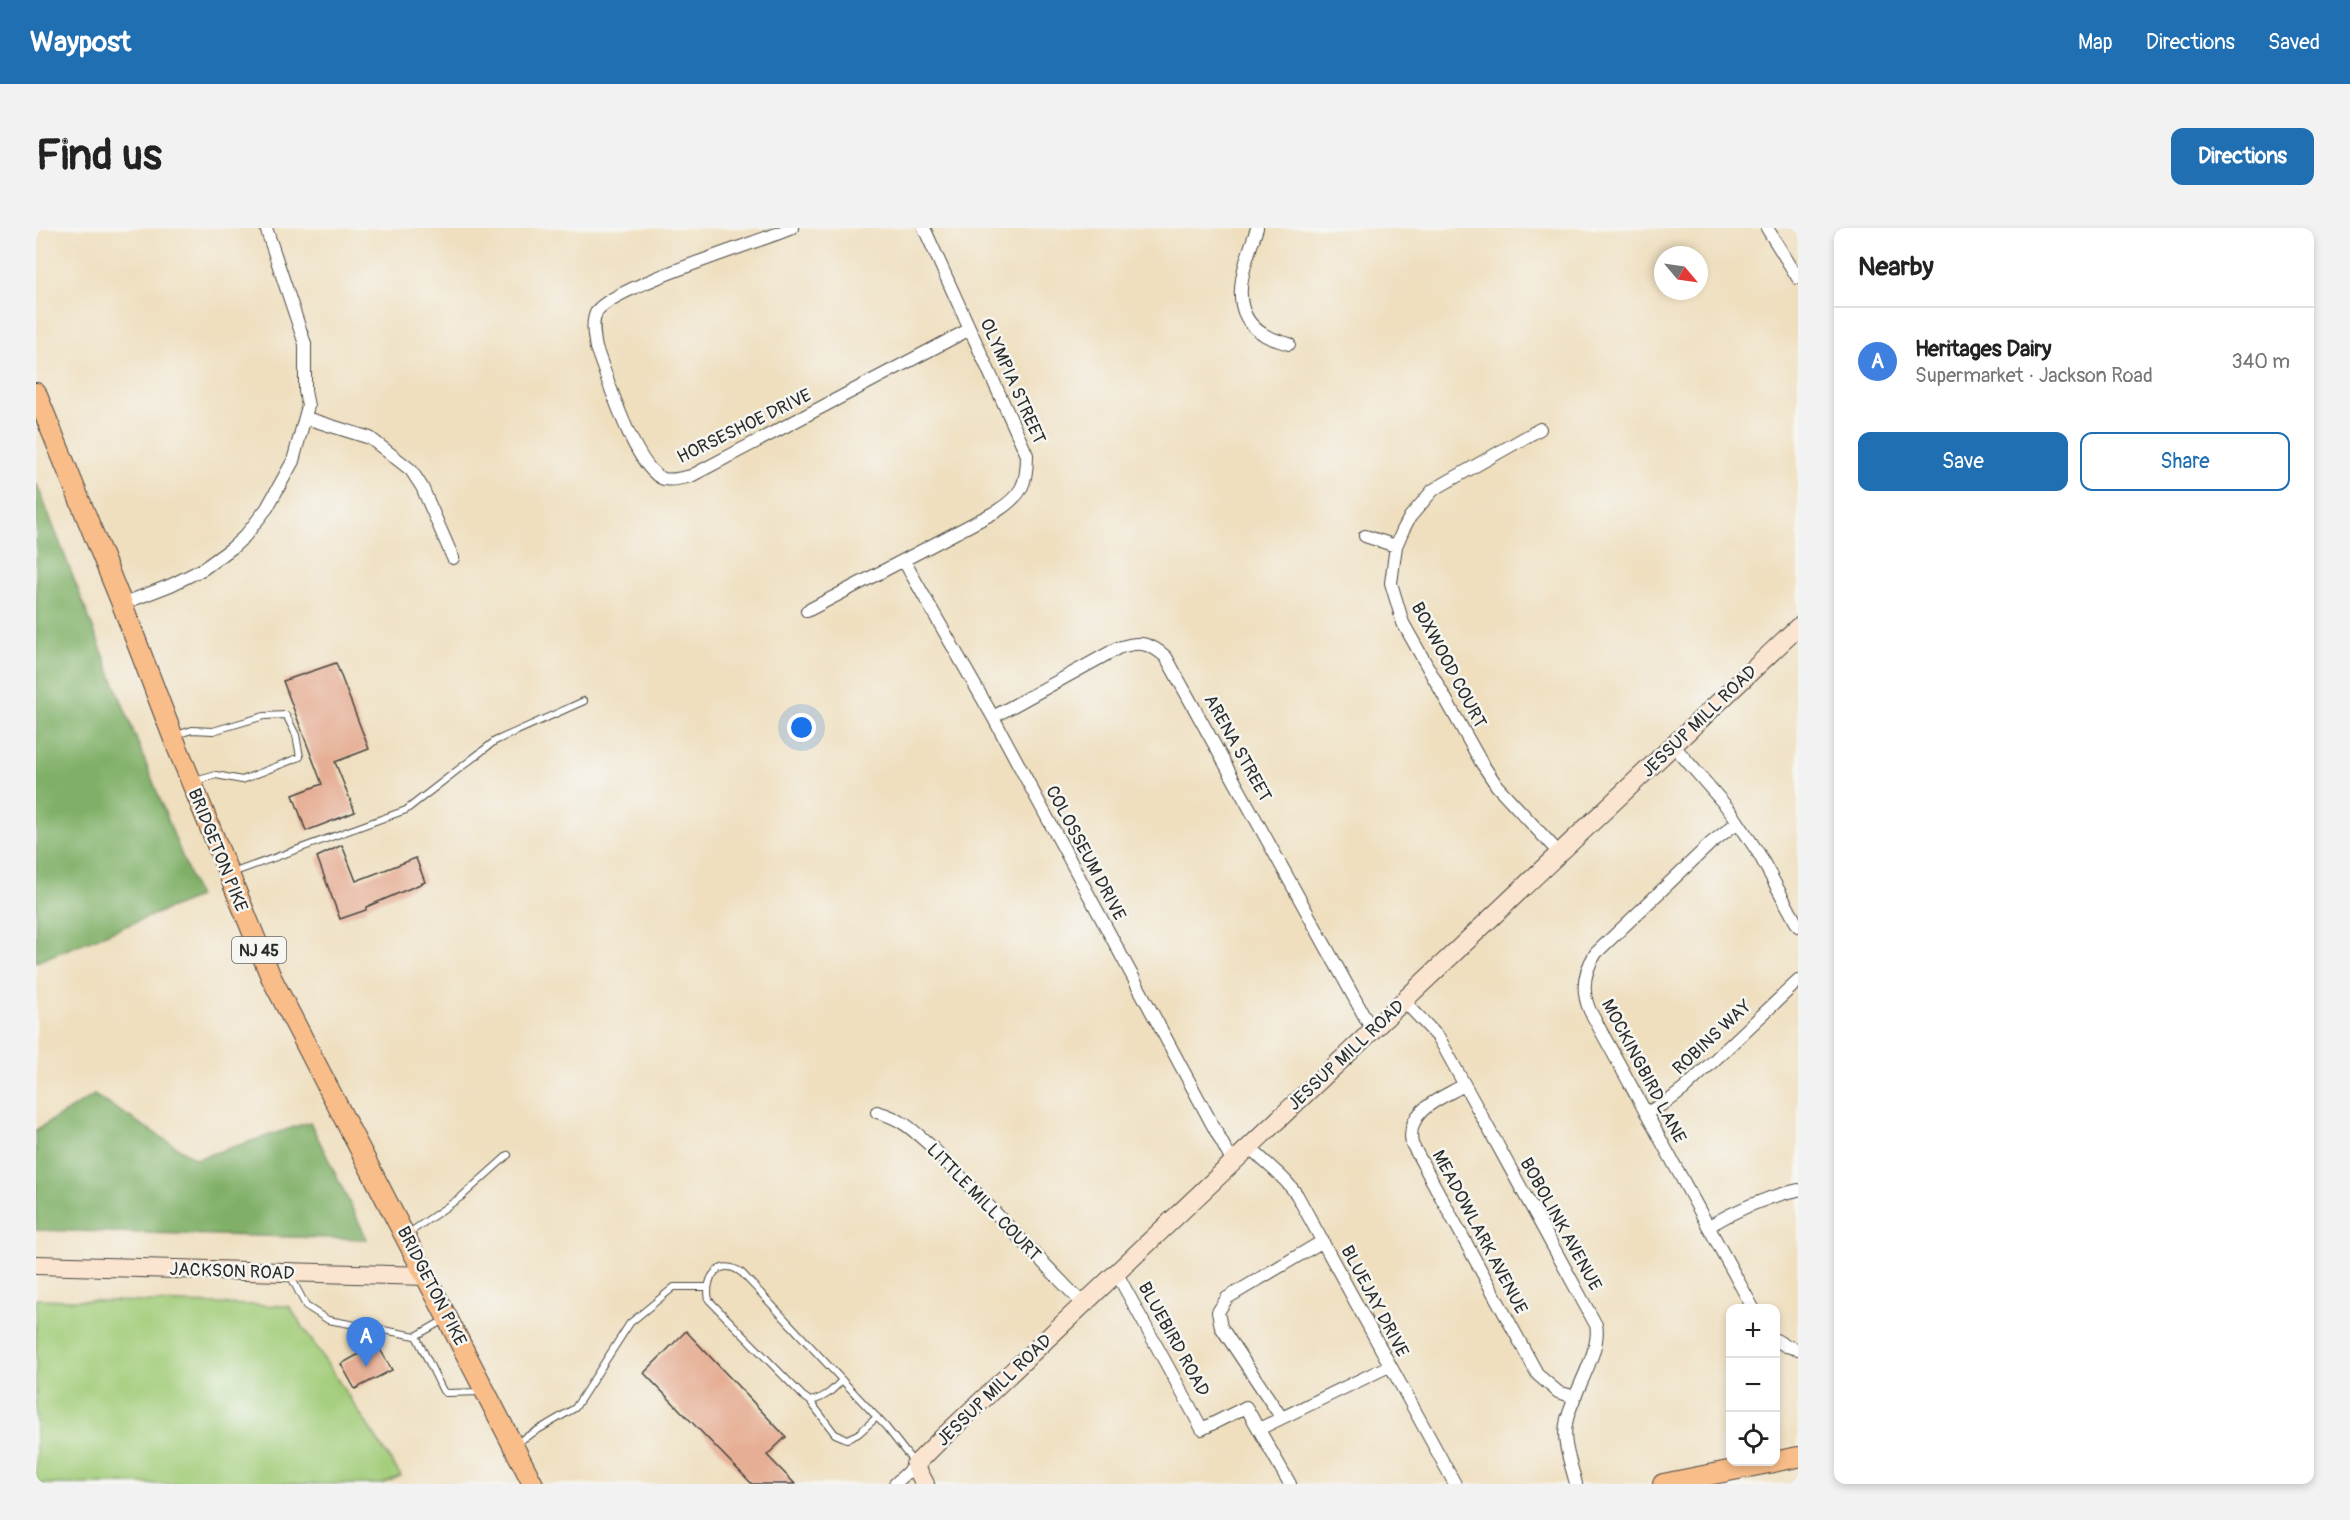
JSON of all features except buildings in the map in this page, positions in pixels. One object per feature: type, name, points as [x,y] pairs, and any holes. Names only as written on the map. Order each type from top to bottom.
[{"type":"main road","name":"BRIDGETON PIKE","points":[[36,393],[122,604],[191,783],[287,1011],[406,1235],[533,1484]]},
{"type":"main road","points":[[1663,1484],[1798,1457]]},
{"type":"street","points":[[122,604],[171,585],[203,569],[245,536],[267,508],[293,461],[308,406],[305,391],[305,344],[266,228]]},
{"type":"street","name":"HORSESHOE DRIVE","points":[[792,228],[643,284],[609,300],[596,313],[593,330],[596,348],[637,453],[648,469],[664,479],[692,476],[970,329]]},
{"type":"street","name":"OLYMPIA STREET","points":[[807,611],[997,512],[1024,487],[1027,455],[924,228]]},
{"type":"street","points":[[1257,228],[1241,276],[1240,294],[1243,309],[1248,321],[1256,329],[1289,344]]},
{"type":"street","points":[[1767,228],[1798,278]]},
{"type":"street","points":[[306,418],[370,438],[411,470],[422,487],[453,558]]},
{"type":"street","name":"BOXWOOD COURT","points":[[1540,429],[1433,490],[1410,517],[1396,546],[1391,583],[1403,623],[1497,786],[1559,853]]},
{"type":"street","points":[[1365,536],[1396,546]]},
{"type":"street","name":"COLOSSEUM DRIVE","points":[[904,561],[993,717],[1233,1163]]},
{"type":"street","name":"JESSUP MILL ROAD","points":[[895,1484],[1798,627]]},
{"type":"street","name":"ARENA STREET","points":[[993,717],[1118,648],[1134,643],[1154,646],[1166,657],[1372,1030]]},
{"type":"street","points":[[1674,746],[1716,793],[1738,822],[1763,861],[1798,926]]},
{"type":"street","name":"MOCKINGBIRD LANE","points":[[1738,822],[1711,843],[1603,946],[1587,971],[1585,986],[1587,1004],[1751,1304]]},
{"type":"street","name":"ROBINS WAY","points":[[1646,1113],[1667,1102],[1684,1089],[1798,981]]},
{"type":"street","name":"BOBOLINK AVENUE","points":[[1404,1001],[1439,1038],[1596,1325],[1597,1342],[1567,1420],[1565,1446],[1576,1484]]},
{"type":"street","name":"MEADOWLARK AVENUE","points":[[1464,1085],[1419,1112],[1412,1122],[1410,1134],[1412,1144],[1538,1375],[1558,1392],[1575,1397]]},
{"type":"street","name":"LITTLE MILL COURT","points":[[877,1112],[895,1117],[908,1125],[933,1148],[1083,1304]]},
{"type":"street","name":"BLUEJAY DRIVE","points":[[1250,1147],[1288,1182],[1323,1241],[1455,1484]]},
{"type":"street","points":[[1709,1226],[1750,1203],[1798,1190]]},
{"type":"street","points":[[1281,1417],[1221,1327],[1218,1311],[1227,1298],[1323,1241]]},
{"type":"street","name":"JACKSON ROAD","points":[[36,1265],[427,1276]]},
{"type":"street","name":"BLUEBIRD ROAD","points":[[1116,1272],[1202,1429],[1246,1407]]},
{"type":"street","points":[[1780,1342],[1798,1349]]},
{"type":"street","points":[[1259,1429],[1389,1366]]},
{"type":"street","points":[[1266,1394],[1246,1407],[1290,1484]]},
{"type":"street","points":[[915,1465],[925,1484]]},
{"type":"lane","points":[[228,874],[406,810],[495,741],[584,701]]},
{"type":"lane","points":[[173,737],[192,730],[213,731],[264,716],[286,715],[296,735],[300,757],[242,780],[216,775],[191,783]]},
{"type":"lane","points":[[406,1235],[461,1197],[508,1155]]},
{"type":"lane","points":[[877,1417],[858,1434],[847,1438],[836,1434],[810,1401],[709,1300],[706,1287],[711,1276],[719,1269],[728,1267],[736,1269],[877,1417],[915,1465]]},
{"type":"lane","points":[[288,1272],[306,1306],[328,1320],[416,1335],[448,1318]]},
{"type":"lane","points":[[513,1444],[575,1408],[630,1323],[674,1287],[706,1287]]},
{"type":"lane","points":[[416,1335],[446,1393],[486,1392]]},
{"type":"lane","points":[[810,1401],[828,1395],[842,1380]]},
{"type":"green space","points":[[36,482],[198,897],[36,962]]},
{"type":"green space","points":[[94,1095],[196,1159],[310,1122],[367,1239],[36,1230],[36,1130]]},
{"type":"green space","points":[[36,1299],[289,1306],[401,1476],[382,1484],[36,1484]]},
{"type":"place","name":"Heritages Dairy","points":[[366,1367]]}]
